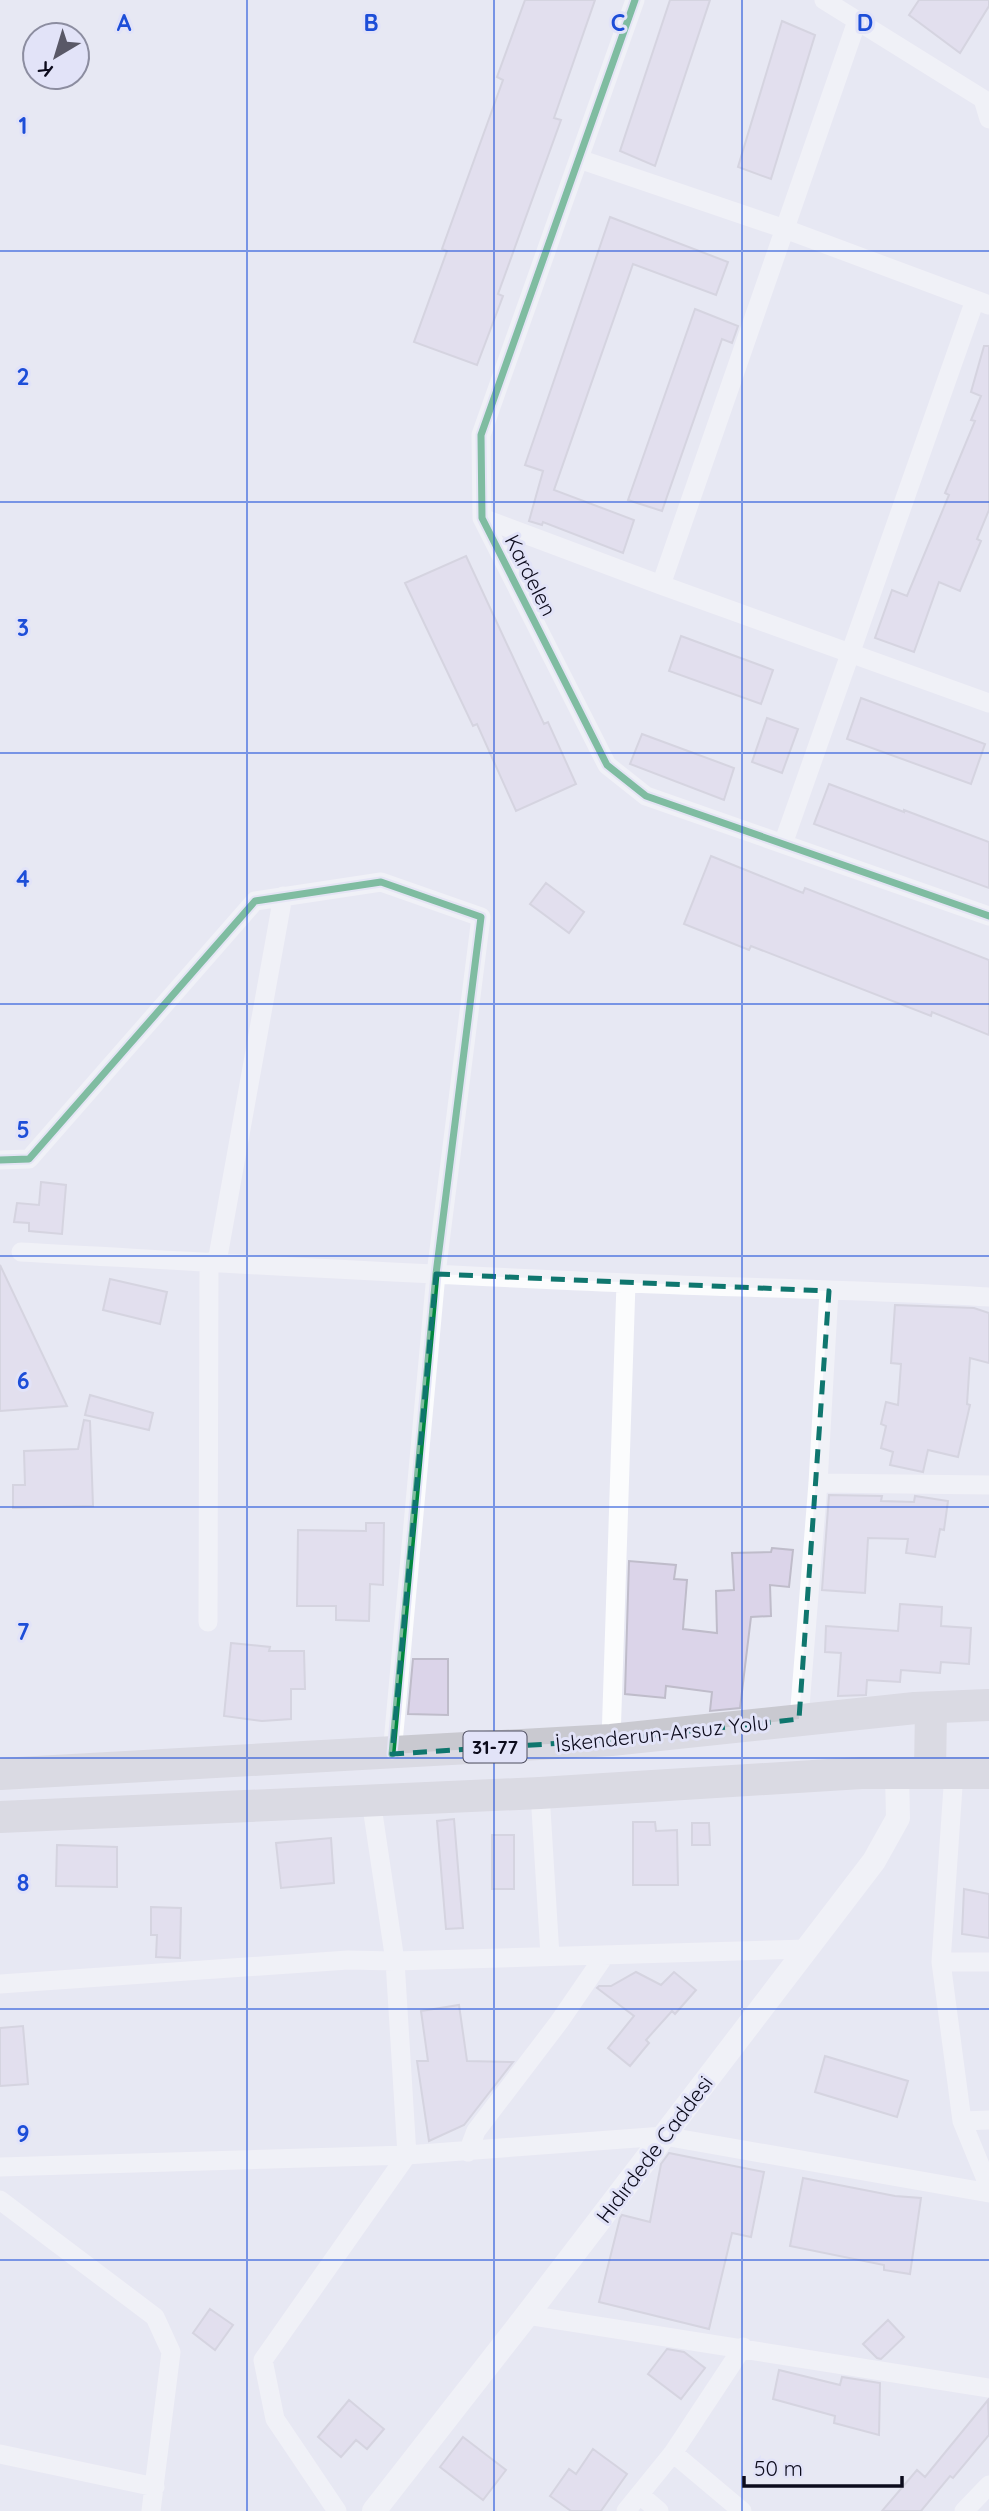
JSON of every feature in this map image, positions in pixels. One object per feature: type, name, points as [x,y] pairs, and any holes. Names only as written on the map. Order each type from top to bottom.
[{"type":"main road","name":"İskenderun-Arsuz Yolu","points":[[0,1774],[611,1740],[799,1719],[989,1705]]},
{"type":"main road","points":[[931,1708],[942,1772]]},
{"type":"main road","points":[[0,1817],[540,1793],[897,1773],[989,1773]]},
{"type":"street","name":"Kardelen","points":[[635,0],[481,435],[482,518],[607,765],[646,796],[989,916]]},
{"type":"street","points":[[824,0],[983,99],[989,120]]},
{"type":"street","points":[[661,585],[857,21]]},
{"type":"street","points":[[579,159],[785,229],[982,303],[783,844]]},
{"type":"street","points":[[482,518],[989,703]]},
{"type":"street","points":[[0,1160],[29,1159],[255,901],[381,882],[481,917],[436,1273],[393,1754]]},
{"type":"street","points":[[208,1622],[213,1262],[283,897]]},
{"type":"street","points":[[21,1252],[626,1283],[829,1291],[870,1290],[989,1297]]},
{"type":"street","points":[[611,1740],[626,1283]]},
{"type":"street","points":[[799,1719],[818,1483],[829,1291]]},
{"type":"street","points":[[818,1483],[989,1485]]},
{"type":"street","points":[[942,1772],[941,1962],[962,2121],[989,2187]]},
{"type":"street","name":"Hıdırdede Caddesi","points":[[374,2511],[874,1861],[898,1818],[897,1773]]},
{"type":"street","points":[[540,1793],[550,1956]]},
{"type":"street","points":[[337,2511],[275,2419],[263,2360],[407,2155],[396,1961],[371,1800]]},
{"type":"street","points":[[0,1984],[348,1960],[396,1961],[807,1949]]},
{"type":"street","points":[[468,2151],[476,2131],[605,1955]]},
{"type":"street","points":[[941,1962],[989,1962]]},
{"type":"street","points":[[962,2121],[989,2120]]},
{"type":"street","points":[[0,2167],[407,2155],[664,2136],[989,2193]]},
{"type":"street","points":[[0,2200],[155,2317],[171,2351],[151,2511]]},
{"type":"street","points":[[527,2315],[743,2347],[989,2388]]},
{"type":"street","points":[[626,2511],[673,2453],[743,2347]]},
{"type":"street","points":[[673,2453],[742,2511]]},
{"type":"street","points":[[0,2454],[155,2487]]},
{"type":"street","points":[[964,2511],[989,2485]]},
{"type":"street","points":[[639,2494],[659,2511]]},
{"type":"highlighted area","points":[[436,1274],[829,1291],[799,1719],[611,1740],[392,1754]]},
{"type":"building","points":[[525,0],[595,0],[554,118],[561,120],[498,294],[503,296],[477,365],[414,342],[447,251],[442,249],[503,80],[497,77]]},
{"type":"building","points":[[670,0],[710,0],[655,166],[620,151]]},
{"type":"building","points":[[919,0],[989,0],[989,6],[960,53],[909,15]]},
{"type":"building","points":[[782,21],[815,35],[771,179],[738,167]]},
{"type":"building","points":[[610,217],[728,262],[716,295],[633,264],[554,490],[634,520],[623,553],[543,522],[542,525],[529,521],[543,471],[525,465]]},
{"type":"building","points":[[695,309],[738,326],[732,343],[722,339],[662,511],[628,500]]},
{"type":"building","points":[[984,346],[989,346],[989,510],[977,539],[981,541],[960,591],[939,582],[914,652],[875,638],[892,590],[907,596],[949,495],[945,493],[975,421],[971,420],[981,396],[971,392]]},
{"type":"building","points":[[466,556],[544,724],[548,722],[576,784],[516,811],[477,724],[473,726],[405,583]]},
{"type":"building","points":[[681,636],[773,670],[761,704],[669,671]]},
{"type":"building","points":[[861,698],[985,744],[971,784],[847,739]]},
{"type":"building","points":[[767,718],[798,729],[782,773],[752,762]]},
{"type":"building","points":[[642,734],[734,768],[724,800],[630,764]]},
{"type":"building","points":[[829,784],[989,842],[989,888],[814,824]]},
{"type":"building","points":[[711,856],[803,893],[805,888],[989,960],[989,1035],[932,1012],[931,1016],[751,946],[749,950],[684,924]]},
{"type":"building","points":[[546,883],[584,912],[569,933],[530,904]]},
{"type":"building","points":[[41,1182],[66,1185],[62,1234],[29,1231],[29,1223],[14,1222],[17,1203],[39,1205]]},
{"type":"building","points":[[0,1265],[67,1406],[0,1411]]},
{"type":"building","points":[[110,1279],[167,1292],[160,1324],[103,1310]]},
{"type":"building","points":[[895,1305],[974,1308],[989,1313],[989,1363],[970,1358],[967,1404],[970,1405],[958,1457],[928,1450],[923,1472],[890,1465],[893,1452],[881,1448],[886,1426],[881,1424],[886,1402],[898,1405],[901,1364],[891,1363]]},
{"type":"building","points":[[90,1395],[153,1413],[149,1430],[85,1415]]},
{"type":"building","points":[[84,1420],[90,1421],[93,1506],[13,1508],[13,1485],[25,1485],[24,1451],[78,1449]]},
{"type":"building","points":[[829,1495],[882,1496],[881,1501],[914,1502],[915,1496],[948,1501],[944,1530],[940,1529],[935,1557],[906,1553],[908,1539],[868,1538],[865,1593],[822,1590]]},
{"type":"building","points":[[366,1523],[384,1523],[383,1585],[370,1584],[369,1621],[336,1620],[336,1606],[297,1606],[298,1530],[366,1531]]},
{"type":"building","points":[[772,1548],[793,1550],[789,1587],[770,1585],[771,1616],[751,1617],[740,1708],[710,1711],[712,1692],[666,1686],[665,1698],[625,1694],[629,1561],[676,1565],[674,1579],[687,1580],[683,1629],[717,1633],[716,1591],[734,1590],[732,1553],[771,1552]]},
{"type":"building","points":[[900,1604],[942,1607],[941,1626],[971,1628],[969,1664],[941,1662],[940,1673],[901,1670],[900,1682],[867,1680],[866,1695],[838,1696],[841,1653],[825,1652],[826,1626],[898,1631]]},
{"type":"building","points":[[231,1643],[270,1647],[269,1651],[304,1651],[305,1689],[291,1689],[291,1719],[262,1721],[224,1716]]},
{"type":"building","points":[[413,1659],[448,1659],[448,1715],[408,1714]]},
{"type":"building","points":[[454,1819],[463,1928],[446,1929],[437,1821]]},
{"type":"building","points":[[633,1822],[655,1822],[656,1831],[677,1830],[678,1885],[633,1885]]},
{"type":"building","points":[[692,1823],[709,1823],[710,1845],[692,1845]]},
{"type":"building","points":[[492,1835],[514,1835],[514,1889],[492,1889]]},
{"type":"building","points":[[331,1838],[334,1883],[281,1888],[276,1843]]},
{"type":"building","points":[[57,1845],[117,1847],[117,1887],[56,1886]]},
{"type":"building","points":[[964,1889],[989,1894],[989,1938],[962,1934]]},
{"type":"building","points":[[151,1907],[181,1908],[180,1958],[156,1957],[157,1935],[151,1935]]},
{"type":"building","points":[[636,1972],[661,1985],[674,1972],[696,1990],[675,2014],[672,2011],[646,2040],[649,2043],[630,2066],[608,2048],[634,2016],[597,1988],[611,1986]]},
{"type":"building","points":[[459,2005],[467,2061],[513,2062],[464,2125],[429,2141],[417,2061],[428,2061],[421,2011]]},
{"type":"building","points":[[23,2026],[28,2084],[0,2086],[0,2028]]},
{"type":"building","points":[[825,2056],[908,2081],[897,2117],[815,2092]]},
{"type":"building","points":[[669,2153],[764,2172],[751,2237],[732,2233],[709,2329],[599,2302],[620,2218],[622,2215],[650,2222],[661,2164]]},
{"type":"building","points":[[803,2178],[895,2196],[921,2198],[910,2274],[884,2270],[884,2265],[790,2246]]},
{"type":"building","points":[[210,2309],[233,2325],[215,2350],[193,2333]]},
{"type":"building","points":[[888,2320],[904,2337],[881,2359],[863,2344]]},
{"type":"building","points":[[667,2349],[684,2352],[705,2368],[681,2399],[648,2374]]},
{"type":"building","points":[[779,2370],[840,2385],[842,2377],[880,2383],[879,2435],[834,2423],[835,2416],[773,2399]]},
{"type":"building","points":[[349,2400],[384,2429],[367,2449],[356,2440],[341,2457],[318,2437]]},
{"type":"building","points":[[988,2400],[989,2435],[953,2478],[950,2476],[921,2511],[882,2511],[917,2470],[925,2477]]},
{"type":"building","points":[[463,2437],[506,2470],[483,2500],[440,2467]]},
{"type":"building","points":[[593,2449],[627,2474],[601,2511],[571,2511],[550,2496],[569,2469],[576,2474]]},
{"type":"cycle path","points":[[635,0],[481,435],[482,518],[607,765],[646,796],[989,916]]},
{"type":"cycle path","points":[[0,1160],[29,1159],[255,901],[381,882],[481,917],[436,1274],[392,1754]]}]
